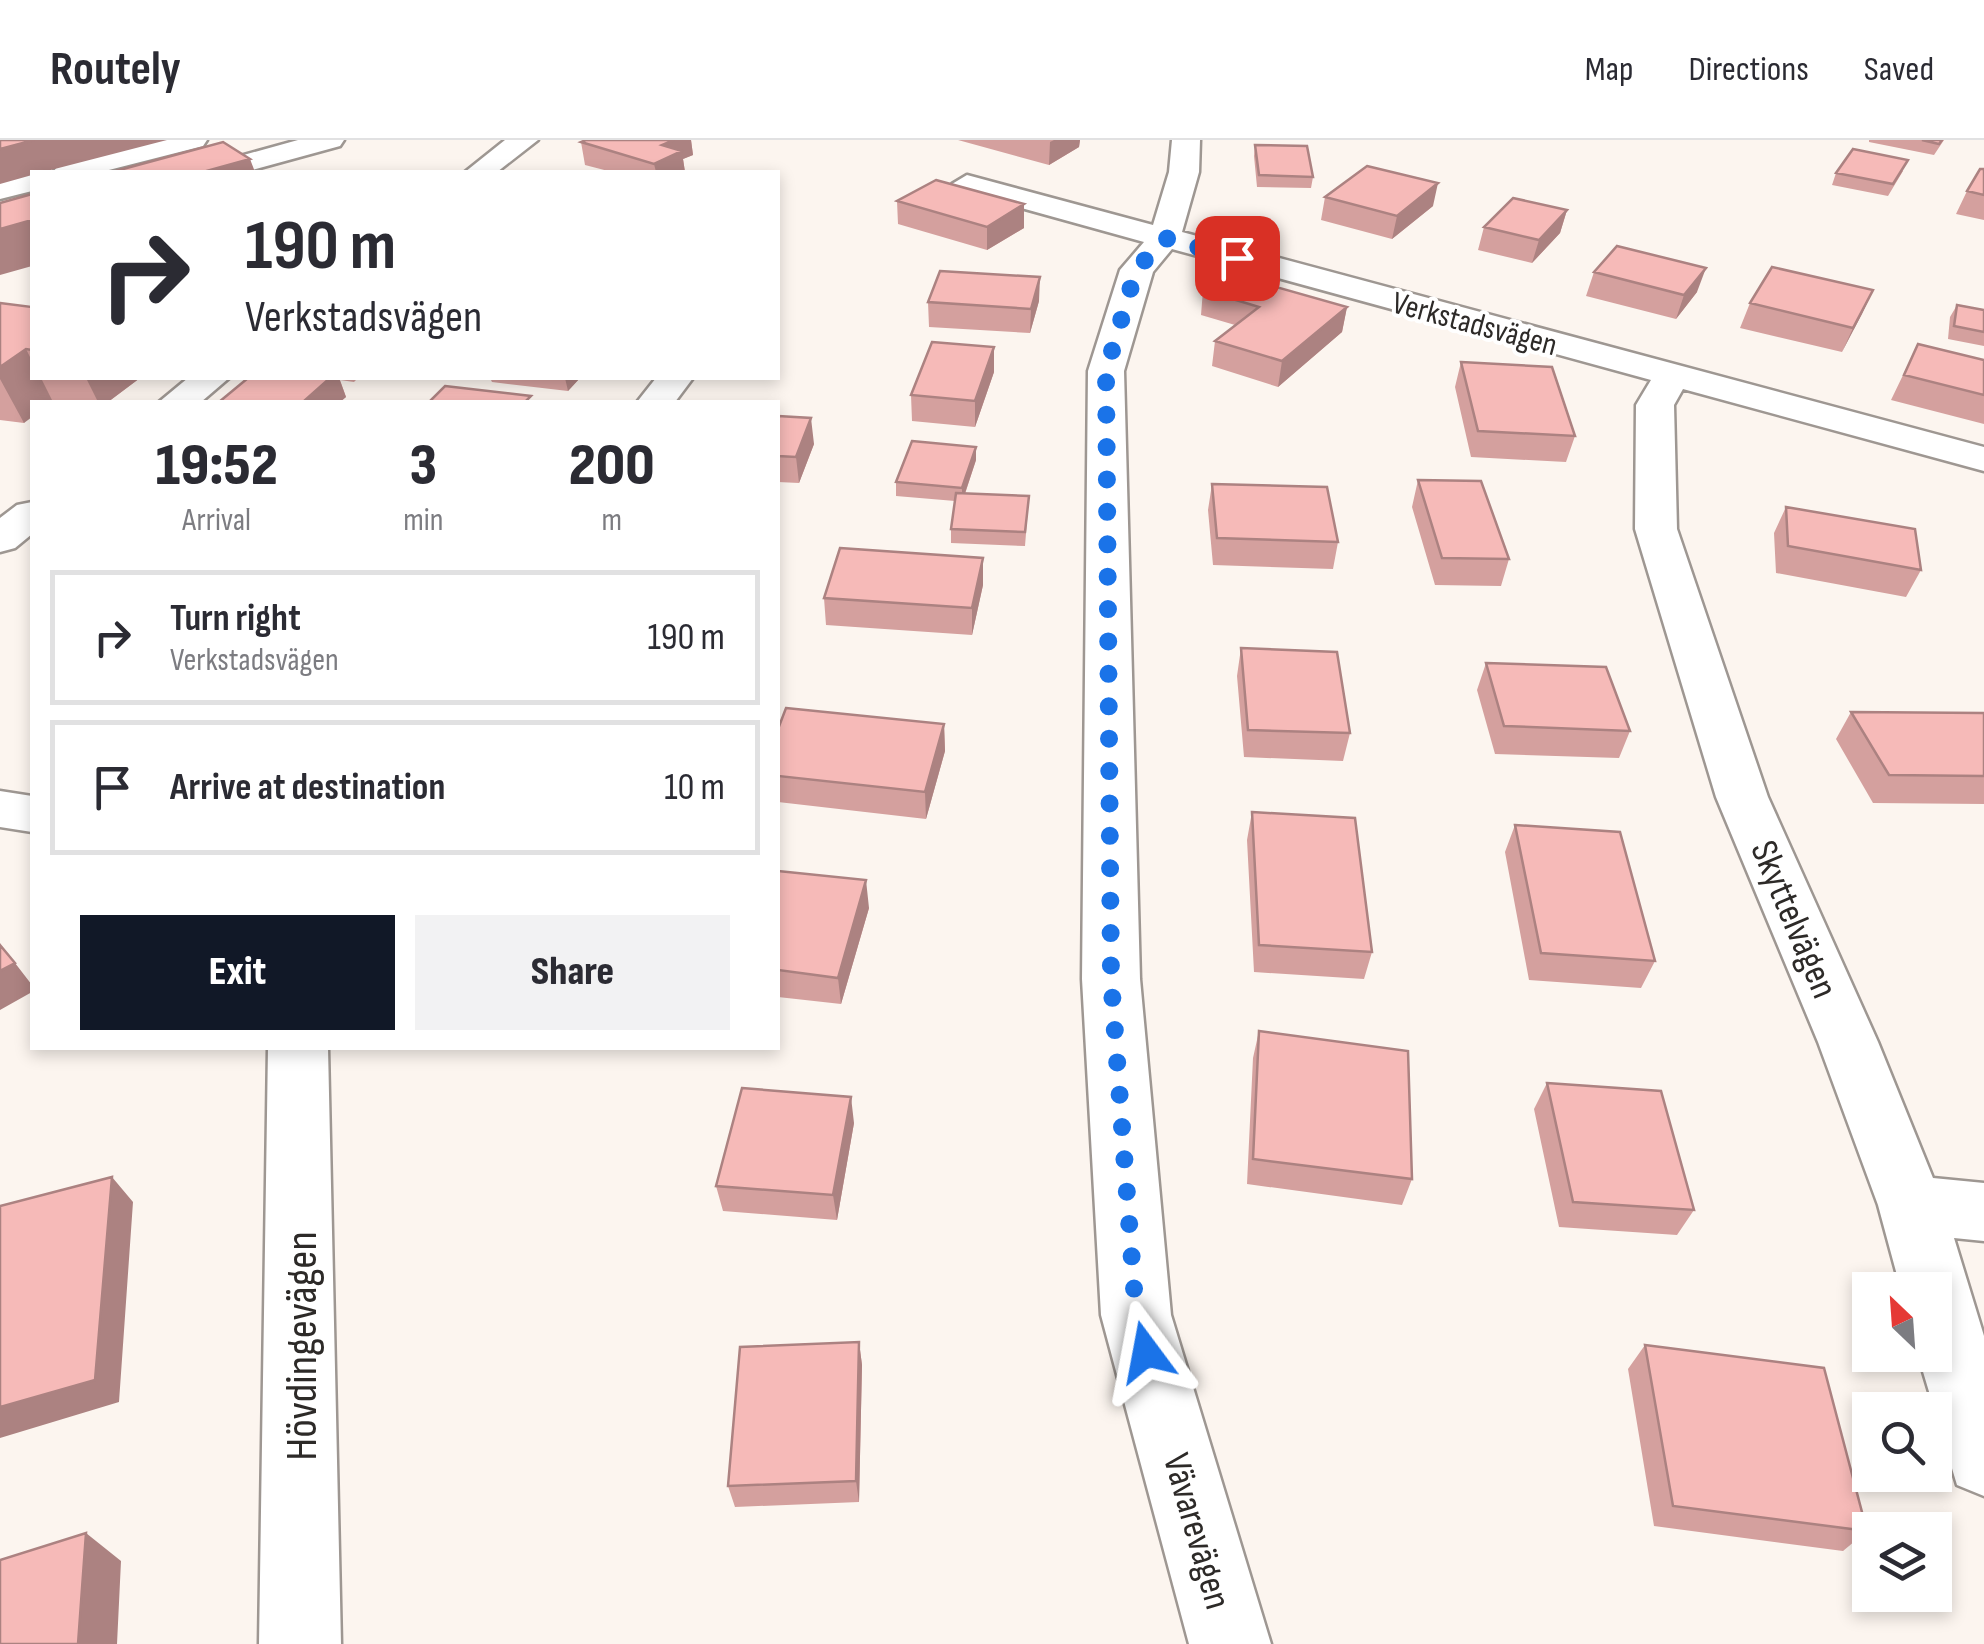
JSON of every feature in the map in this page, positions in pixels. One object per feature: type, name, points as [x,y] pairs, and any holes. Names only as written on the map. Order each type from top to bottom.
[{"type":"street","points":[[76,170],[193,140]]},
{"type":"street","points":[[221,170],[330,140]]},
{"type":"street","points":[[482,170],[524,140]]},
{"type":"street","points":[[1165,238],[1184,172],[1186,140]]},
{"type":"street","points":[[0,190],[30,182]]},
{"type":"street","name":"Verkstadsvägen","points":[[967,184],[1984,459]]},
{"type":"street","name":"Vävarevägen","points":[[1165,238],[1136,270],[1106,371],[1111,979],[1136,1315],[1230,1644]]},
{"type":"street","name":"Skyttelvägen","points":[[1672,376],[1655,405],[1656,529],[1742,797],[1848,1042],[1911,1205],[1984,1458]]},
{"type":"street","points":[[181,400],[208,380]]},
{"type":"street","points":[[0,539],[30,516]]},
{"type":"street","points":[[0,809],[30,814]]},
{"type":"street","name":"Hövdingevägen","points":[[298,1050],[300,1644]]},
{"type":"street","points":[[1911,1205],[1984,1212]]},
{"type":"building","points":[[0,140],[34,140],[0,149]]},
{"type":"building","points":[[674,140],[662,145],[682,151],[654,164],[581,142]]},
{"type":"building","points":[[223,142],[250,159],[210,170],[119,170]]},
{"type":"building","points":[[1255,145],[1307,146],[1313,177],[1259,175]]},
{"type":"building","points":[[1853,149],[1908,160],[1893,184],[1836,173]]},
{"type":"building","points":[[1367,166],[1438,183],[1397,216],[1325,197]]},
{"type":"building","points":[[1980,169],[1984,169],[1984,195],[1967,191]]},
{"type":"building","points":[[936,180],[1024,204],[987,227],[897,201]]},
{"type":"building","points":[[30,195],[30,221],[0,229],[0,203]]},
{"type":"building","points":[[1513,198],[1567,210],[1539,240],[1484,227]]},
{"type":"building","points":[[1617,246],[1706,268],[1684,295],[1594,272]]},
{"type":"building","points":[[1772,267],[1873,290],[1853,328],[1750,303]]},
{"type":"building","points":[[940,271],[1040,277],[1031,309],[928,302]]},
{"type":"building","points":[[1227,273],[1347,307],[1282,361],[1215,341],[1259,307],[1203,290]]},
{"type":"building","points":[[0,303],[30,307],[30,350],[0,367]]},
{"type":"building","points":[[1957,305],[1984,310],[1984,332],[1954,326]]},
{"type":"building","points":[[932,342],[994,347],[975,401],[911,395]]},
{"type":"building","points":[[1918,344],[1984,360],[1984,395],[1904,375]]},
{"type":"building","points":[[1461,362],[1552,367],[1575,436],[1478,431]]},
{"type":"building","points":[[246,380],[328,380],[305,400],[221,400]]},
{"type":"building","points":[[445,386],[531,396],[527,400],[431,400]]},
{"type":"building","points":[[780,416],[811,418],[796,457],[780,456]]},
{"type":"building","points":[[912,441],[976,447],[962,488],[896,482]]},
{"type":"building","points":[[1418,480],[1481,481],[1509,559],[1442,558]]},
{"type":"building","points":[[1212,484],[1327,487],[1338,542],[1217,538]]},
{"type":"building","points":[[956,493],[1029,496],[1025,532],[951,529]]},
{"type":"building","points":[[1786,507],[1915,529],[1921,570],[1788,546]]},
{"type":"building","points":[[840,548],[983,558],[972,608],[824,598]]},
{"type":"building","points":[[1241,648],[1337,652],[1350,733],[1248,730]]},
{"type":"building","points":[[1486,663],[1606,667],[1630,731],[1504,726]]},
{"type":"building","points":[[786,708],[944,724],[925,792],[780,776],[780,724]]},
{"type":"building","points":[[1851,712],[1984,713],[1984,776],[1889,775]]},
{"type":"building","points":[[1252,812],[1355,818],[1372,952],[1259,945]]},
{"type":"building","points":[[1515,825],[1620,832],[1655,961],[1541,953]]},
{"type":"building","points":[[780,871],[866,880],[838,978],[780,970]]},
{"type":"building","points":[[0,945],[15,963],[0,971]]},
{"type":"building","points":[[1259,1031],[1408,1051],[1412,1179],[1253,1159]]},
{"type":"building","points":[[1547,1083],[1661,1091],[1694,1210],[1573,1202]]},
{"type":"building","points":[[742,1088],[851,1097],[833,1195],[716,1186]]},
{"type":"building","points":[[112,1177],[95,1380],[0,1407],[0,1206]]},
{"type":"building","points":[[859,1342],[856,1481],[728,1486],[740,1347]]},
{"type":"building","points":[[1645,1345],[1824,1368],[1852,1474],[1852,1492],[1857,1492],[1862,1512],[1852,1512],[1852,1529],[1673,1506]]},
{"type":"building","points":[[86,1533],[78,1644],[0,1644],[0,1560]]},
{"type":"route","points":[[1146,1352],[1136,1315],[1111,979],[1106,371],[1136,270],[1165,238],[1237,258]]}]
